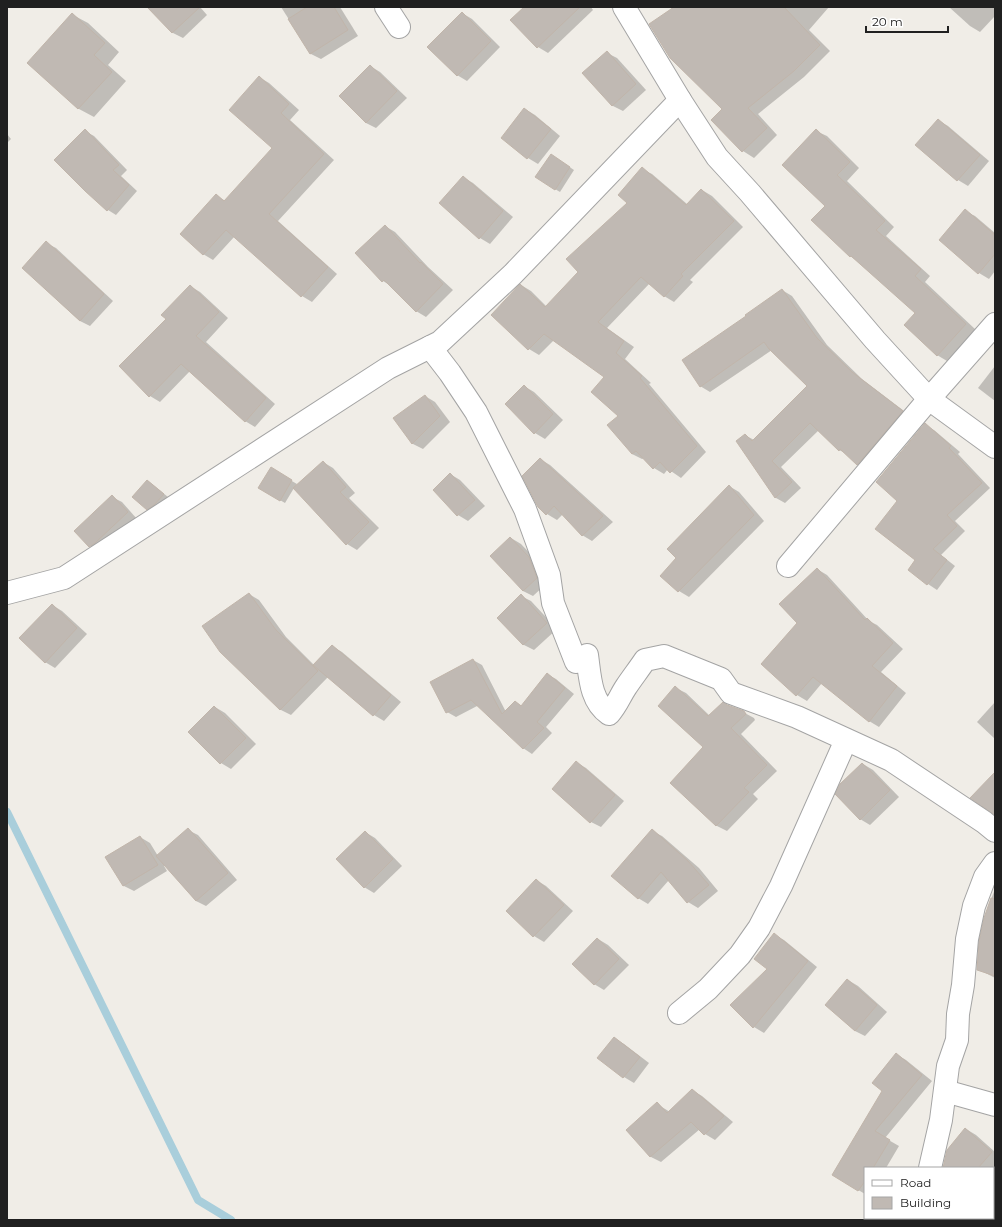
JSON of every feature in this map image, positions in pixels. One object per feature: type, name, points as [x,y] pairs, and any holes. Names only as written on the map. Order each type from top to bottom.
[{"type":"street","points":[[386,7],[399,27]]},
{"type":"street","points":[[624,7],[680,100],[716,156],[750,193],[875,340],[929,399],[995,446]]},
{"type":"street","points":[[7,593],[64,578],[388,368],[440,342],[513,274],[680,100]]},
{"type":"street","points":[[788,566],[929,399],[995,324]]},
{"type":"street","points":[[430,347],[450,373],[476,412],[525,509],[549,575],[553,603],[576,662],[586,655],[593,692],[602,709],[609,714],[645,660],[664,656],[721,679],[731,693],[797,717],[891,760],[984,822],[995,831]]},
{"type":"street","points":[[679,1013],[713,984],[740,955],[759,928],[790,867],[846,740]]},
{"type":"street","points":[[930,1167],[941,1120],[948,1066],[956,1040],[967,939],[974,906],[985,878],[995,863]]},
{"type":"street","points":[[945,1091],[995,1105]]},
{"type":"building","points":[[147,7],[200,7],[172,33]]},
{"type":"building","points":[[307,7],[334,7],[348,30],[310,54],[288,19]]},
{"type":"building","points":[[524,7],[580,7],[537,48],[510,20]]},
{"type":"building","points":[[674,7],[784,7],[820,45],[794,71],[748,108],[767,128],[742,152],[711,120],[722,109],[670,58],[649,24]]},
{"type":"building","points":[[462,12],[491,41],[457,76],[427,47]]},
{"type":"building","points":[[72,13],[105,43],[94,55],[112,72],[78,109],[27,63]]},
{"type":"building","points":[[607,51],[636,84],[612,106],[582,73]]},
{"type":"building","points":[[370,65],[397,91],[366,123],[339,96]]},
{"type":"building","points":[[259,76],[289,104],[281,113],[324,154],[269,214],[328,267],[301,297],[226,230],[203,255],[180,234],[216,194],[224,201],[272,148],[229,110]]},
{"type":"building","points":[[524,108],[551,129],[527,159],[501,138]]},
{"type":"building","points":[[938,119],[980,155],[957,181],[915,145]]},
{"type":"building","points":[[85,129],[119,165],[113,170],[129,185],[107,211],[54,160]]},
{"type":"building","points":[[816,129],[850,162],[837,175],[885,221],[876,230],[921,269],[915,276],[966,324],[937,356],[904,325],[915,313],[851,256],[850,257],[811,220],[825,206],[782,165]]},
{"type":"building","points":[[551,154],[570,167],[555,190],[535,177]]},
{"type":"building","points":[[642,167],[686,205],[701,189],[734,221],[681,274],[683,276],[664,297],[641,277],[598,322],[624,341],[616,353],[642,376],[640,378],[697,446],[670,473],[660,462],[653,469],[636,451],[632,454],[607,425],[618,416],[591,392],[604,377],[544,334],[528,350],[491,315],[520,284],[545,307],[578,272],[566,259],[627,203],[618,195]]},
{"type":"building","points":[[463,176],[503,211],[479,239],[439,203]]},
{"type":"building","points":[[965,209],[995,235],[995,254],[978,274],[939,240]]},
{"type":"building","points":[[385,225],[420,263],[421,262],[443,284],[416,312],[384,280],[382,282],[355,253]]},
{"type":"building","points":[[46,241],[104,294],[80,321],[22,268]]},
{"type":"building","points":[[190,285],[219,312],[196,336],[266,398],[245,422],[181,364],[149,397],[119,366],[166,319],[161,315]]},
{"type":"building","points":[[782,289],[817,338],[852,372],[903,411],[857,465],[840,449],[839,451],[810,423],[772,461],[792,482],[775,498],[736,441],[745,434],[752,441],[807,386],[769,349],[764,342],[700,387],[682,360]]},
{"type":"building","points":[[524,385],[553,414],[534,434],[505,404]]},
{"type":"building","points":[[425,395],[440,416],[412,444],[393,418]]},
{"type":"building","points":[[925,423],[951,446],[949,448],[982,483],[947,515],[957,526],[933,549],[947,560],[927,585],[908,570],[915,560],[875,529],[897,501],[876,482]]},
{"type":"building","points":[[540,458],[603,516],[582,536],[554,506],[546,515],[538,507],[522,476]]},
{"type":"building","points":[[323,461],[346,487],[340,492],[369,522],[346,545],[293,488]]},
{"type":"building","points":[[271,467],[292,480],[280,501],[258,488]]},
{"type":"building","points":[[450,473],[475,500],[457,516],[433,490]]},
{"type":"building","points":[[147,480],[164,494],[147,510],[132,497]]},
{"type":"building","points":[[729,485],[754,515],[678,592],[660,576],[676,558],[667,549]]},
{"type":"building","points":[[112,495],[128,512],[89,547],[74,531]]},
{"type":"building","points":[[510,537],[529,557],[537,578],[523,591],[490,556]]},
{"type":"building","points":[[817,568],[865,620],[867,618],[893,643],[872,666],[897,686],[869,722],[813,677],[796,696],[761,664],[797,623],[779,604]]},
{"type":"building","points":[[249,593],[276,630],[318,671],[280,710],[220,652],[202,626]]},
{"type":"building","points":[[521,594],[547,623],[523,645],[497,618]]},
{"type":"building","points":[[52,604],[77,628],[45,663],[19,638]]},
{"type":"building","points":[[332,645],[391,695],[373,716],[313,665]]},
{"type":"building","points":[[473,659],[502,714],[515,701],[521,706],[547,673],[565,688],[537,722],[544,728],[523,749],[471,700],[446,713],[430,682]]},
{"type":"building","points":[[675,686],[708,716],[723,702],[744,711],[746,714],[731,728],[767,765],[744,788],[749,792],[716,826],[670,783],[703,747],[658,706]]},
{"type":"building","points":[[214,706],[246,738],[220,764],[188,732]]},
{"type":"building","points":[[576,761],[615,795],[590,823],[552,789]]},
{"type":"building","points":[[862,763],[890,790],[860,820],[835,794],[840,784]]},
{"type":"building","points":[[995,772],[995,815],[970,798]]},
{"type":"building","points":[[188,828],[228,873],[196,901],[156,856]]},
{"type":"building","points":[[652,829],[688,861],[709,885],[687,903],[661,872],[638,899],[611,876]]},
{"type":"building","points":[[365,831],[393,859],[364,888],[336,859]]},
{"type":"building","points":[[140,836],[158,865],[123,886],[105,857]]},
{"type":"building","points":[[536,879],[564,905],[533,937],[506,911]]},
{"type":"building","points":[[991,898],[995,899],[995,976],[977,970],[979,941],[984,918]]},
{"type":"building","points":[[774,933],[808,961],[753,1028],[730,1005],[767,969],[754,959]]},
{"type":"building","points":[[597,938],[619,959],[594,985],[572,964]]},
{"type":"building","points":[[847,979],[877,1005],[855,1031],[825,1005]]},
{"type":"building","points":[[614,1037],[640,1057],[623,1078],[597,1058]]},
{"type":"building","points":[[896,1053],[922,1075],[875,1131],[890,1140],[874,1167],[864,1167],[864,1182],[858,1191],[832,1175],[882,1091],[872,1083]]},
{"type":"building","points":[[692,1089],[724,1116],[704,1135],[691,1122],[650,1157],[626,1130],[657,1102],[667,1113]]},
{"type":"building","points":[[965,1128],[992,1152],[979,1167],[943,1167],[947,1150]]},
{"type":"waterway","points":[[7,812],[198,1200],[231,1220]]}]
